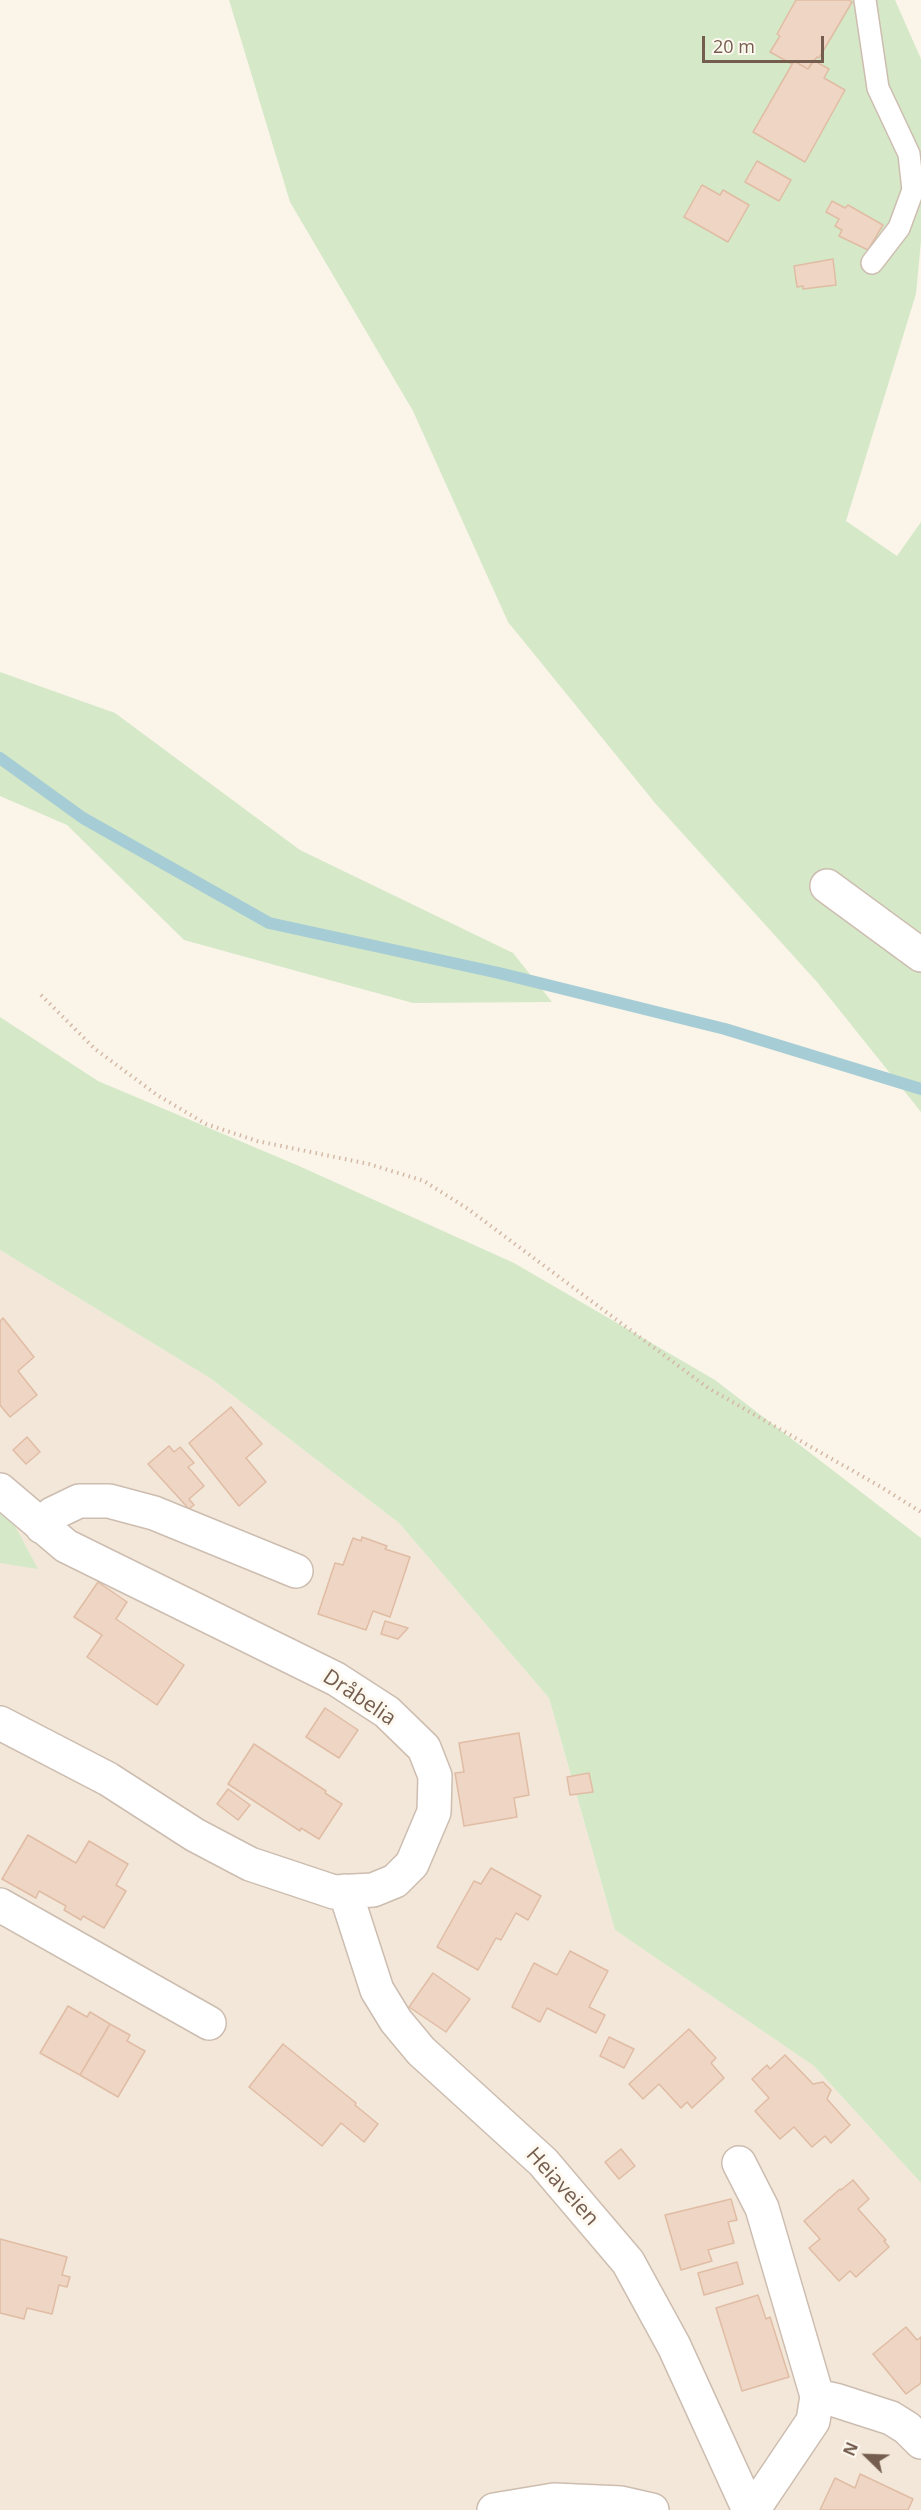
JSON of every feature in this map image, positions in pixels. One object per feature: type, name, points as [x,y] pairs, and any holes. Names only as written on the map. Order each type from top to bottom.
[{"type":"street","points":[[828,886],[921,956]]},
{"type":"street","name":"Dråbelia","points":[[0,1490],[66,1546],[336,1679],[387,1712],[424,1748],[435,1776],[434,1812],[412,1864],[395,1881],[373,1890],[334,1892],[250,1864],[195,1835],[108,1779],[0,1724]]},
{"type":"street","points":[[42,1527],[52,1514],[80,1501],[109,1501],[154,1513],[296,1571]]},
{"type":"street","name":"Heiaveien","points":[[345,1892],[376,1990],[396,2021],[421,2050],[543,2162],[628,2262],[674,2346],[751,2510],[813,2421],[817,2396],[762,2208],[739,2163]]},
{"type":"street","points":[[0,1905],[209,2023]]},
{"type":"street","points":[[817,2396],[891,2418],[907,2428],[921,2442]]},
{"type":"street","points":[[494,2510],[554,2500],[621,2503],[652,2510]]},
{"type":"lane","points":[[865,0],[878,88],[909,154],[913,190],[900,228],[872,263]]},
{"type":"path","points":[[41,994],[95,1049],[157,1095],[206,1124],[257,1141],[369,1164],[424,1181],[468,1209],[708,1388],[881,1486],[921,1512]]},
{"type":"shaded area","points":[[0,1250],[210,1378],[399,1523],[549,1698],[615,1930],[814,2066],[921,2183],[921,2510],[0,2510],[0,1563],[37,1568],[0,1498]]},
{"type":"green space","points":[[229,0],[895,0],[921,59],[921,241],[916,294],[846,521],[897,556],[921,522],[921,1112],[817,982],[655,803],[508,622],[413,411],[290,202]]},
{"type":"green space","points":[[0,672],[115,713],[300,850],[513,953],[552,1002],[413,1003],[184,940],[67,825],[0,796]]},
{"type":"green space","points":[[0,1017],[98,1081],[299,1166],[514,1263],[715,1380],[921,1538],[921,2183],[814,2066],[615,1930],[549,1698],[399,1523],[210,1378],[0,1250]]},
{"type":"green space","points":[[0,1498],[38,1569],[0,1563]]},
{"type":"building","points":[[796,0],[849,0],[852,2],[819,58],[817,57],[808,69],[794,61],[792,64],[770,52]]},
{"type":"building","points":[[813,60],[829,69],[824,78],[845,90],[805,162],[753,132],[794,61],[808,69]]},
{"type":"building","points":[[757,161],[791,180],[779,201],[745,182]]},
{"type":"building","points":[[702,185],[720,195],[723,190],[749,205],[728,242],[684,217]]},
{"type":"building","points":[[832,201],[845,208],[848,205],[883,225],[868,250],[839,236],[842,230],[835,226],[839,219],[826,212]]},
{"type":"building","points":[[833,259],[836,285],[803,289],[803,286],[797,287],[794,266]]},
{"type":"building","points":[[3,1318],[34,1357],[18,1371],[37,1395],[10,1417],[0,1405],[0,1321]]},
{"type":"building","points":[[231,1407],[262,1444],[246,1458],[266,1482],[239,1506],[189,1443]]},
{"type":"building","points":[[27,1437],[40,1452],[26,1464],[13,1450]]},
{"type":"building","points":[[169,1446],[174,1452],[180,1447],[194,1463],[188,1467],[204,1486],[189,1499],[194,1505],[189,1509],[148,1464]]},
{"type":"building","points":[[362,1537],[387,1546],[385,1549],[410,1557],[390,1617],[373,1611],[366,1630],[318,1614],[335,1563],[343,1565],[353,1538],[361,1541]]},
{"type":"building","points":[[98,1582],[127,1602],[116,1619],[184,1665],[157,1705],[87,1657],[102,1635],[74,1617]]},
{"type":"building","points":[[385,1621],[408,1628],[398,1639],[381,1634]]},
{"type":"building","points":[[325,1708],[358,1730],[339,1758],[306,1737]]},
{"type":"building","points":[[519,1733],[529,1795],[514,1798],[517,1817],[464,1826],[455,1773],[464,1772],[459,1743]]},
{"type":"building","points":[[254,1744],[342,1804],[319,1839],[301,1828],[300,1831],[228,1784]]},
{"type":"building","points":[[589,1773],[593,1792],[570,1795],[567,1777]]},
{"type":"building","points":[[228,1789],[250,1805],[238,1820],[217,1804]]},
{"type":"building","points":[[28,1835],[76,1863],[89,1841],[128,1864],[116,1885],[126,1891],[104,1928],[83,1916],[81,1920],[64,1910],[66,1906],[39,1891],[36,1898],[2,1879]]},
{"type":"building","points":[[491,1868],[541,1896],[528,1920],[516,1913],[501,1940],[496,1938],[478,1970],[437,1947],[474,1881],[481,1884]]},
{"type":"building","points":[[570,1951],[608,1971],[589,2007],[605,2015],[596,2033],[547,2008],[540,2022],[512,2007],[534,1963],[557,1975]]},
{"type":"building","points":[[433,1973],[470,1999],[446,2032],[409,2007]]},
{"type":"building","points":[[68,2006],[87,2017],[90,2012],[110,2024],[80,2075],[40,2053]]},
{"type":"building","points":[[110,2024],[130,2035],[127,2041],[145,2051],[118,2097],[80,2075]]},
{"type":"building","points":[[689,2029],[716,2058],[711,2063],[724,2078],[692,2108],[687,2102],[681,2108],[659,2084],[643,2099],[629,2084]]},
{"type":"building","points":[[609,2037],[634,2049],[624,2068],[600,2056]]},
{"type":"building","points":[[283,2044],[356,2103],[355,2105],[378,2124],[364,2142],[341,2123],[322,2146],[249,2087]]},
{"type":"building","points":[[785,2055],[813,2084],[823,2082],[831,2090],[827,2099],[850,2125],[831,2143],[825,2136],[812,2147],[794,2127],[780,2139],[755,2111],[769,2098],[752,2079],[767,2065],[770,2069]]},
{"type":"building","points":[[621,2149],[635,2166],[619,2179],[605,2162]]},
{"type":"building","points":[[853,2180],[869,2199],[858,2209],[886,2240],[884,2241],[889,2247],[856,2277],[850,2271],[839,2281],[809,2248],[820,2239],[804,2221]]},
{"type":"building","points":[[731,2199],[737,2220],[728,2222],[734,2243],[708,2250],[712,2261],[681,2270],[665,2215]]},
{"type":"building","points":[[0,2239],[67,2257],[62,2275],[70,2277],[67,2287],[59,2285],[52,2314],[27,2308],[24,2319],[0,2313]]},
{"type":"building","points":[[737,2262],[743,2284],[704,2295],[698,2273]]},
{"type":"building","points":[[758,2295],[766,2319],[770,2317],[789,2377],[742,2391],[716,2308]]},
{"type":"building","points":[[906,2327],[917,2340],[921,2337],[921,2383],[906,2394],[873,2354]]},
{"type":"building","points":[[860,2474],[913,2499],[908,2510],[820,2510],[835,2478],[855,2488]]},
{"type":"waterway","points":[[0,758],[83,818],[269,923],[499,973],[725,1029],[921,1089]]}]
